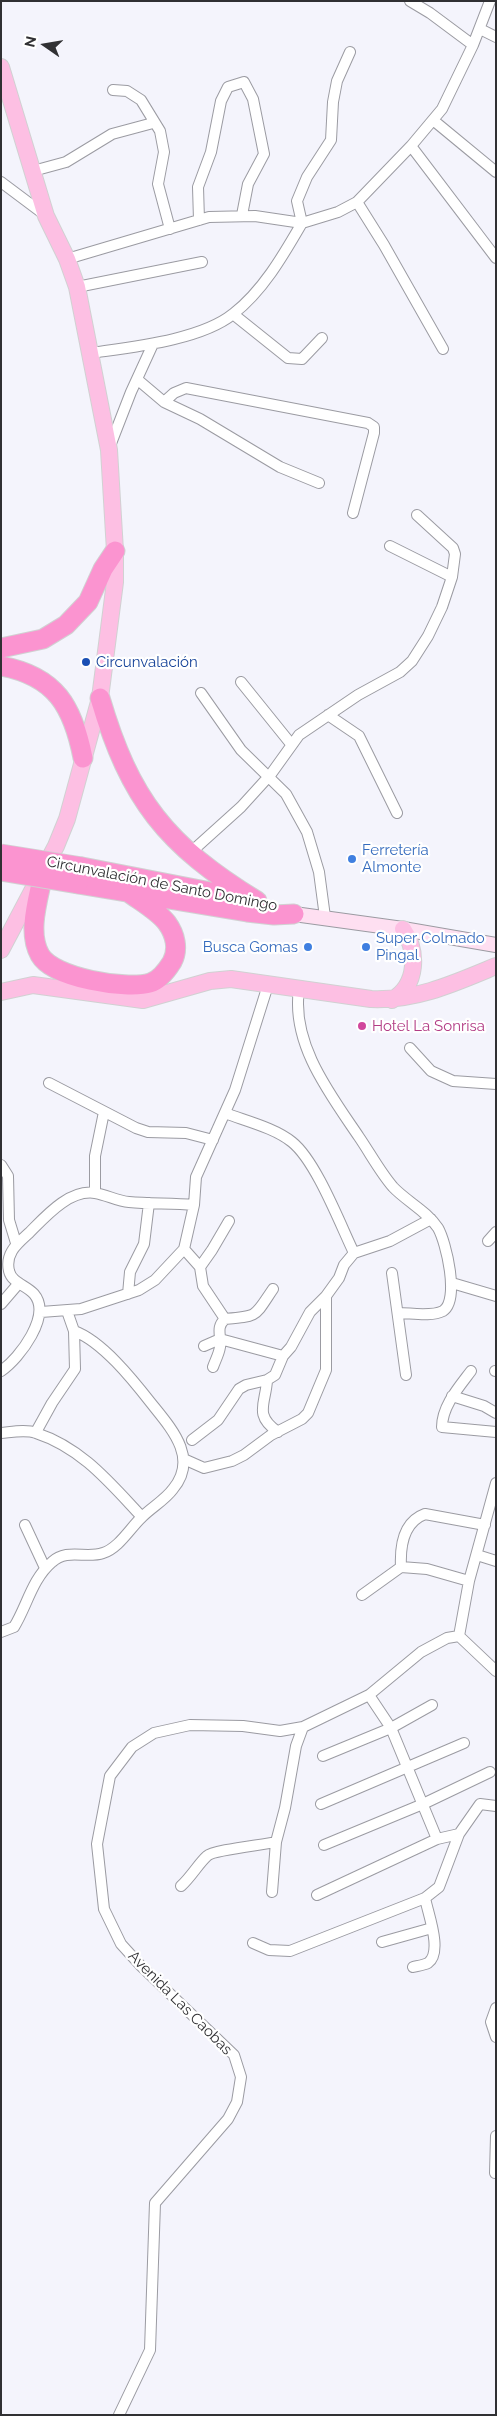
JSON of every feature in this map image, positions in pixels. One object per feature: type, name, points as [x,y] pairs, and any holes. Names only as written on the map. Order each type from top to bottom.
[{"type":"highway","points":[[1,648],[43,640],[66,625],[88,602],[103,569],[115,551]]},
{"type":"highway","points":[[1,666],[21,670],[38,677],[53,689],[68,708],[77,730],[83,758]]},
{"type":"highway","points":[[100,698],[111,735],[132,782],[166,831],[228,883],[257,901]]},
{"type":"highway","name":"Circunvalación de Santo Domingo","points":[[1,854],[80,875],[128,892],[256,913],[274,915],[294,914]]},
{"type":"highway","points":[[44,869],[34,927],[35,941],[40,956],[49,964],[75,976],[116,984],[138,985],[153,982],[167,970],[174,958],[176,944],[166,922],[128,892]]},
{"type":"highway","name":"Circunvalación de Santo Domingo","points":[[1,870],[80,875],[257,901],[275,904],[294,914]]},
{"type":"main road","points":[[1,67],[46,216],[67,259],[77,287],[109,450],[115,551],[115,582],[100,698],[67,819],[44,869],[1,950]]},
{"type":"main road","points":[[294,914],[403,929],[496,945]]},
{"type":"main road","points":[[392,1000],[403,992],[408,985],[413,970],[410,939],[403,929]]},
{"type":"main road","points":[[1,992],[33,985],[143,1000],[210,981],[231,979],[392,1000],[440,989],[496,966]]},
{"type":"street","points":[[67,259],[209,217],[242,215],[302,223],[338,212],[357,202],[442,109],[473,45],[490,1]]},
{"type":"street","points":[[417,3],[473,45]]},
{"type":"street","points":[[480,29],[496,37]]},
{"type":"street","points":[[91,353],[153,344],[213,326],[233,314],[259,287],[288,248],[302,223],[297,202],[307,177],[331,140],[333,102],[337,82],[350,52]]},
{"type":"street","points":[[199,220],[198,187],[211,152],[221,101],[228,87],[244,82],[253,99],[264,154],[248,184],[242,215]]},
{"type":"street","points":[[113,90],[127,91],[141,100],[160,131],[164,152],[158,184],[170,229]]},
{"type":"street","points":[[433,120],[496,172]]},
{"type":"street","points":[[33,172],[66,162],[112,134],[153,122]]},
{"type":"street","points":[[410,146],[496,258]]},
{"type":"street","points":[[1,182],[46,216]]},
{"type":"street","points":[[357,202],[384,245],[443,349]]},
{"type":"street","points":[[77,287],[202,262]]},
{"type":"street","points":[[233,314],[288,358],[302,359],[322,338]]},
{"type":"street","points":[[109,450],[131,392],[153,344]]},
{"type":"street","points":[[138,380],[164,402],[200,419],[280,466],[319,483]]},
{"type":"street","points":[[164,402],[174,392],[186,388],[368,423],[374,427],[374,433],[353,513]]},
{"type":"street","points":[[190,853],[241,807],[268,777],[299,735],[358,695],[400,672],[412,660],[428,636],[442,607],[452,578],[455,554],[453,548],[417,515]]},
{"type":"street","points":[[390,546],[452,578]]},
{"type":"street","points":[[241,682],[291,744]]},
{"type":"street","points":[[201,693],[241,750],[286,794],[307,832],[319,872],[325,918]]},
{"type":"street","points":[[328,715],[359,736],[397,813]]},
{"type":"street","points":[[41,1312],[67,1311],[98,1304],[128,1294],[155,1280],[184,1249],[194,1205],[196,1177],[242,1071],[268,985]]},
{"type":"street","points":[[299,989],[297,1011],[319,1078],[392,1185],[431,1219],[441,1234],[452,1283],[449,1302],[440,1312],[398,1313]]},
{"type":"street","points":[[410,1048],[431,1071],[453,1081],[496,1084]]},
{"type":"street","points":[[49,1083],[119,1121],[148,1132],[186,1133],[213,1140]]},
{"type":"street","points":[[95,1193],[95,1156],[104,1112]]},
{"type":"street","points":[[225,1113],[283,1136],[298,1148],[312,1165],[354,1253]]},
{"type":"street","points":[[1,1166],[8,1176],[9,1220],[16,1243]]},
{"type":"street","points":[[1,1370],[26,1344],[41,1312],[39,1301],[34,1294],[10,1274],[8,1265],[11,1252],[16,1243],[51,1211],[84,1193],[95,1193],[125,1202],[194,1205]]},
{"type":"street","points":[[128,1294],[130,1272],[144,1244],[149,1203]]},
{"type":"street","points":[[192,1440],[218,1420],[239,1389],[246,1385],[267,1380],[275,1375],[283,1356],[291,1347],[310,1312],[326,1296],[354,1253],[390,1241],[431,1219]]},
{"type":"street","points":[[200,1267],[229,1221]]},
{"type":"street","points":[[488,1241],[496,1232]]},
{"type":"street","points":[[184,1249],[200,1267],[203,1286],[225,1319]]},
{"type":"street","points":[[392,1274],[406,1376]]},
{"type":"street","points":[[1,1304],[19,1283]]},
{"type":"street","points":[[452,1283],[496,1296]]},
{"type":"street","points":[[213,1367],[220,1346],[218,1331],[221,1323],[225,1319],[242,1319],[255,1316],[274,1289]]},
{"type":"street","points":[[186,1460],[204,1468],[232,1460],[278,1432],[296,1424],[308,1413],[326,1370],[326,1296]]},
{"type":"street","points":[[36,1432],[75,1369],[74,1330],[67,1311]]},
{"type":"street","points":[[1,1632],[14,1627],[38,1578],[53,1560],[63,1556],[104,1553],[111,1548],[174,1489],[182,1476],[186,1460],[174,1432],[144,1394],[91,1340],[74,1330]]},
{"type":"street","points":[[204,1346],[220,1339],[283,1356]]},
{"type":"street","points":[[471,1371],[452,1396],[442,1420],[442,1427],[496,1432]]},
{"type":"street","points":[[267,1380],[262,1403],[262,1416],[268,1426],[278,1432]]},
{"type":"street","points":[[452,1396],[484,1406],[496,1413]]},
{"type":"street","points":[[1,1433],[36,1432],[78,1455],[104,1474],[142,1517]]},
{"type":"street","points":[[496,1483],[486,1525],[469,1581],[458,1636],[496,1672]]},
{"type":"street","points":[[401,1567],[403,1543],[409,1525],[416,1517],[425,1514],[486,1525]]},
{"type":"street","points":[[25,1525],[45,1568]]},
{"type":"street","points":[[476,1555],[496,1561]]},
{"type":"street","points":[[362,1595],[401,1567],[427,1569],[469,1581]]},
{"type":"street","name":"Avenida Las Caobas","points":[[120,2415],[150,2350],[155,2203],[228,2119],[237,2102],[240,2077],[234,2055],[141,1966],[121,1944],[104,1909],[97,1844],[110,1776],[132,1747],[154,1733],[190,1725],[243,1726],[280,1731],[303,1727],[369,1695],[421,1652],[447,1638],[458,1636]]},
{"type":"street","points":[[369,1695],[391,1728],[438,1839]]},
{"type":"street","points":[[323,1756],[391,1728],[432,1705]]},
{"type":"street","points":[[272,1892],[276,1842],[285,1808],[296,1746],[303,1727]]},
{"type":"street","points":[[320,1804],[408,1768],[464,1742]]},
{"type":"street","points":[[324,1845],[423,1804],[490,1772]]},
{"type":"street","points":[[253,1943],[269,1950],[290,1951],[425,1898],[439,1887],[459,1834],[480,1804],[496,1806]]},
{"type":"street","points":[[318,1896],[438,1839],[459,1834]]},
{"type":"street","points":[[181,1886],[193,1875],[207,1856],[218,1850],[240,1849],[276,1842]]},
{"type":"street","points":[[412,1967],[427,1964],[433,1956],[436,1946],[425,1898]]},
{"type":"street","points":[[382,1942],[432,1928]]},
{"type":"street","points":[[496,2008],[492,2022],[496,2037]]},
{"type":"street","points":[[495,2173],[496,2136]]},
{"type":"place","name":"Circunvalación","points":[[86,662]]},
{"type":"place","name":"Ferretería Almonte","points":[[352,859]]},
{"type":"place","name":"Busca Gomas","points":[[308,947]]},
{"type":"place","name":"Super Colmado Pingal","points":[[366,947]]},
{"type":"place","name":"Hotel La Sonrisa","points":[[362,1026]]}]
